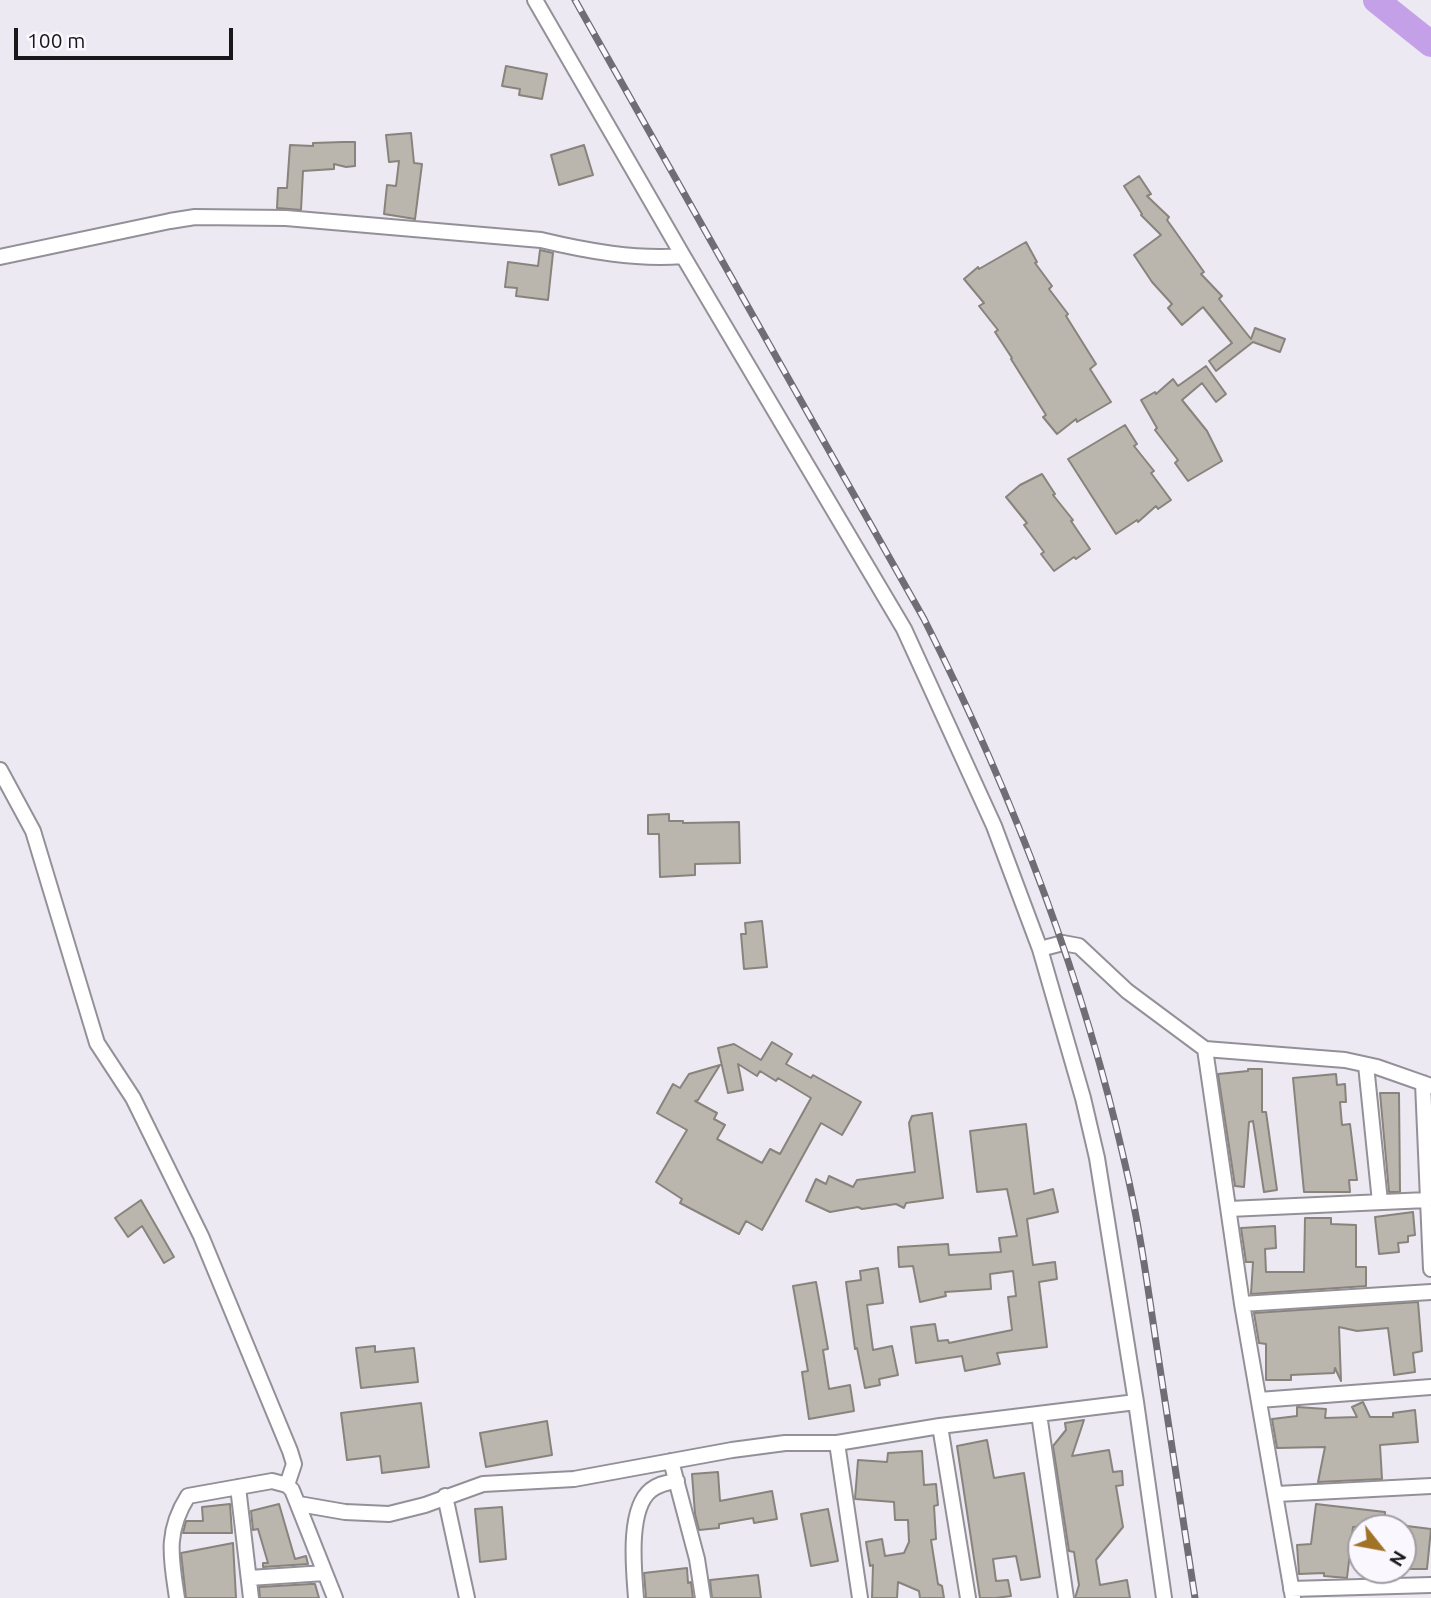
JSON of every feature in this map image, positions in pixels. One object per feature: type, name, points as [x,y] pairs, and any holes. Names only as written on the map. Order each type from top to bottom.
[{"type":"street","points":[[535,0],[904,629],[994,825],[1040,949],[1083,1098],[1097,1158],[1164,1598]]},
{"type":"street","points":[[0,257],[195,217],[286,218],[541,240],[643,257],[683,256]]},
{"type":"street","points":[[0,770],[33,831],[97,1043],[133,1098],[201,1236],[290,1451],[294,1464],[286,1485]]},
{"type":"street","points":[[1040,949],[1063,943],[1080,946],[1135,997],[1205,1049],[1314,1056],[1366,1065],[1427,1084],[1427,1200],[1431,1269]]},
{"type":"street","points":[[1205,1049],[1242,1304],[1292,1593],[1431,1585]]},
{"type":"street","points":[[1366,1065],[1380,1202]]},
{"type":"street","points":[[1229,1209],[1427,1200]]},
{"type":"street","points":[[1242,1304],[1431,1292]]},
{"type":"street","points":[[1259,1400],[1431,1387]]},
{"type":"street","points":[[299,1504],[345,1512],[389,1514],[483,1484],[574,1479],[785,1443],[837,1443],[940,1426],[1136,1402]]},
{"type":"street","points":[[1039,1414],[1066,1598]]},
{"type":"street","points":[[940,1426],[968,1598]]},
{"type":"street","points":[[837,1443],[860,1598]]},
{"type":"street","points":[[671,1461],[697,1559],[703,1598]]},
{"type":"street","points":[[177,1598],[171,1539],[174,1522],[188,1496],[272,1481],[292,1490],[335,1598]]},
{"type":"street","points":[[636,1598],[635,1526],[644,1500],[649,1491],[677,1481]]},
{"type":"street","points":[[1276,1494],[1431,1486]]},
{"type":"street","points":[[238,1487],[251,1598]]},
{"type":"street","points":[[445,1496],[467,1598]]},
{"type":"street","points":[[249,1578],[325,1573]]},
{"type":"building","points":[[506,66],[547,74],[542,99],[519,95],[520,89],[502,86]]},
{"type":"building","points":[[411,133],[414,163],[422,164],[415,219],[384,214],[387,185],[396,186],[399,161],[389,162],[386,135]]},
{"type":"building","points":[[355,142],[355,166],[334,164],[334,169],[303,171],[301,210],[277,208],[278,188],[287,188],[290,145]]},
{"type":"building","points":[[584,145],[593,175],[559,185],[551,155]]},
{"type":"building","points":[[1139,176],[1151,194],[1147,196],[1169,217],[1167,220],[1204,272],[1201,274],[1222,296],[1219,299],[1251,339],[1255,328],[1285,339],[1280,352],[1253,342],[1216,371],[1209,361],[1232,343],[1203,307],[1182,325],[1168,308],[1172,304],[1152,282],[1134,255],[1161,235],[1141,215],[1124,186]]},
{"type":"building","points":[[1026,242],[1037,262],[1035,263],[1052,286],[1049,289],[1068,314],[1066,316],[1096,364],[1090,369],[1111,402],[1077,422],[1076,419],[1057,434],[1043,417],[1046,415],[995,332],[998,330],[979,306],[984,303],[964,279],[978,267],[979,269]]},
{"type":"building","points":[[540,250],[553,253],[548,300],[516,296],[517,288],[505,287],[508,262],[538,266]]},
{"type":"building","points":[[1206,366],[1226,394],[1216,402],[1202,383],[1182,400],[1207,431],[1222,461],[1188,481],[1175,463],[1178,460],[1155,430],[1157,428],[1141,400],[1155,392],[1156,394],[1173,379],[1178,386]]},
{"type":"building","points":[[1125,425],[1137,444],[1134,446],[1154,471],[1151,473],[1171,500],[1158,509],[1156,506],[1138,522],[1137,520],[1116,534],[1068,459]]},
{"type":"building","points":[[1042,474],[1090,549],[1054,571],[1024,525],[1027,523],[1006,497],[1020,485]]},
{"type":"building","points":[[669,814],[669,821],[683,823],[739,822],[740,863],[695,864],[695,875],[660,877],[659,834],[648,834],[648,815]]},
{"type":"building","points":[[762,921],[767,967],[744,969],[741,934],[746,934],[745,923]]},
{"type":"building","points":[[772,1042],[792,1054],[786,1064],[811,1078],[813,1075],[861,1102],[842,1135],[821,1123],[762,1230],[746,1221],[739,1234],[680,1203],[682,1199],[656,1182],[687,1130],[657,1113],[673,1084],[680,1088],[689,1074],[720,1065],[695,1101],[717,1113],[714,1119],[725,1125],[717,1139],[762,1163],[770,1149],[780,1154],[811,1098],[778,1078],[776,1081],[760,1071],[757,1076],[738,1064],[743,1090],[728,1093],[718,1048],[734,1044],[761,1060]]},
{"type":"building","points":[[1262,1069],[1262,1112],[1266,1112],[1277,1190],[1264,1192],[1253,1121],[1249,1122],[1244,1187],[1235,1186],[1218,1074]]},
{"type":"building","points":[[1336,1074],[1337,1085],[1345,1084],[1346,1102],[1340,1102],[1342,1125],[1350,1124],[1357,1180],[1349,1180],[1350,1192],[1304,1192],[1293,1078]]},
{"type":"building","points":[[1380,1093],[1399,1093],[1400,1192],[1389,1192]]},
{"type":"building","points":[[932,1113],[943,1198],[906,1203],[904,1208],[896,1204],[830,1212],[806,1201],[816,1179],[826,1184],[829,1176],[853,1187],[857,1180],[915,1172],[909,1123],[912,1116]]},
{"type":"building","points":[[1026,1124],[1034,1194],[1053,1189],[1058,1212],[1027,1219],[1033,1265],[1055,1262],[1057,1279],[1039,1282],[1047,1347],[997,1353],[1000,1364],[965,1371],[962,1356],[916,1363],[911,1327],[935,1324],[938,1341],[948,1340],[949,1343],[1012,1330],[1008,1297],[1016,1296],[1013,1271],[990,1274],[991,1289],[945,1292],[946,1296],[920,1302],[913,1266],[899,1267],[898,1247],[948,1244],[949,1255],[1001,1252],[999,1238],[1017,1236],[1007,1189],[977,1192],[970,1131]]},
{"type":"building","points":[[141,1200],[174,1257],[164,1263],[142,1226],[128,1237],[115,1218]]},
{"type":"building","points":[[1413,1212],[1415,1235],[1408,1236],[1408,1242],[1398,1243],[1399,1252],[1379,1254],[1375,1217]]},
{"type":"building","points":[[1305,1218],[1331,1218],[1331,1224],[1356,1225],[1356,1267],[1366,1267],[1366,1286],[1251,1294],[1253,1262],[1246,1262],[1241,1228],[1275,1226],[1276,1248],[1265,1249],[1266,1272],[1304,1272]]},
{"type":"building","points":[[878,1268],[883,1303],[867,1305],[873,1350],[892,1346],[898,1375],[879,1379],[880,1385],[865,1388],[857,1348],[855,1349],[846,1282],[861,1280],[860,1271]]},
{"type":"building","points":[[816,1282],[828,1349],[823,1350],[829,1389],[850,1385],[854,1411],[809,1419],[802,1372],[808,1371],[793,1286]]},
{"type":"building","points":[[1418,1302],[1422,1351],[1413,1353],[1415,1372],[1394,1375],[1388,1328],[1357,1331],[1339,1327],[1341,1381],[1335,1368],[1334,1373],[1291,1375],[1291,1380],[1266,1380],[1266,1344],[1259,1343],[1254,1313]]},
{"type":"building","points":[[375,1346],[375,1352],[414,1348],[418,1382],[361,1388],[356,1348]]},
{"type":"building","points":[[1363,1402],[1370,1417],[1393,1417],[1393,1413],[1415,1410],[1418,1442],[1380,1445],[1382,1479],[1318,1482],[1325,1447],[1277,1448],[1272,1419],[1297,1416],[1297,1407],[1326,1409],[1325,1418],[1357,1417],[1352,1407]]},
{"type":"building","points":[[421,1403],[429,1467],[382,1473],[380,1456],[347,1460],[341,1413]]},
{"type":"building","points":[[1084,1420],[1072,1456],[1109,1450],[1113,1472],[1122,1471],[1123,1485],[1116,1486],[1123,1527],[1096,1560],[1100,1585],[1127,1580],[1130,1598],[1075,1598],[1079,1585],[1074,1552],[1069,1551],[1053,1446],[1066,1430],[1065,1423]]},
{"type":"building","points":[[547,1421],[552,1455],[486,1467],[480,1433]]},
{"type":"building","points":[[987,1440],[994,1478],[1024,1473],[1040,1577],[1021,1580],[1016,1556],[993,1559],[996,1581],[1008,1580],[1011,1596],[996,1598],[980,1598],[957,1446]]},
{"type":"building","points":[[922,1451],[924,1485],[936,1484],[936,1539],[931,1540],[938,1584],[942,1586],[944,1598],[920,1598],[919,1591],[898,1582],[897,1598],[872,1598],[873,1565],[870,1566],[866,1542],[882,1539],[885,1556],[904,1553],[909,1542],[908,1520],[895,1520],[894,1502],[855,1499],[858,1460],[887,1462],[888,1453]]},
{"type":"building","points":[[718,1472],[720,1501],[772,1491],[777,1519],[754,1523],[753,1518],[719,1524],[719,1528],[699,1530],[692,1474]]},
{"type":"building","points":[[230,1504],[232,1533],[183,1533],[186,1521],[203,1521],[202,1507]]},
{"type":"building","points":[[279,1504],[295,1559],[306,1556],[308,1564],[263,1567],[263,1563],[268,1563],[258,1529],[253,1530],[251,1511]]},
{"type":"building","points":[[1316,1504],[1385,1512],[1347,1514],[1347,1578],[1324,1576],[1324,1573],[1299,1574],[1297,1545],[1311,1544]]},
{"type":"building","points":[[502,1507],[506,1559],[480,1562],[475,1509]]},
{"type":"building","points":[[828,1509],[838,1561],[811,1566],[801,1514]]},
{"type":"building","points":[[1417,1527],[1431,1529],[1427,1569],[1417,1569]]},
{"type":"building","points":[[233,1543],[236,1598],[186,1598],[181,1553]]},
{"type":"building","points":[[687,1568],[693,1598],[646,1598],[644,1573]]},
{"type":"building","points":[[758,1575],[761,1598],[712,1598],[710,1580]]},
{"type":"building","points":[[315,1584],[319,1598],[260,1598],[259,1587]]},
{"type":"waterway","points":[[1376,0],[1431,44]]},
{"type":"railway","points":[[575,0],[924,619],[1015,818],[1066,954],[1088,1023],[1130,1186],[1195,1598]]}]
